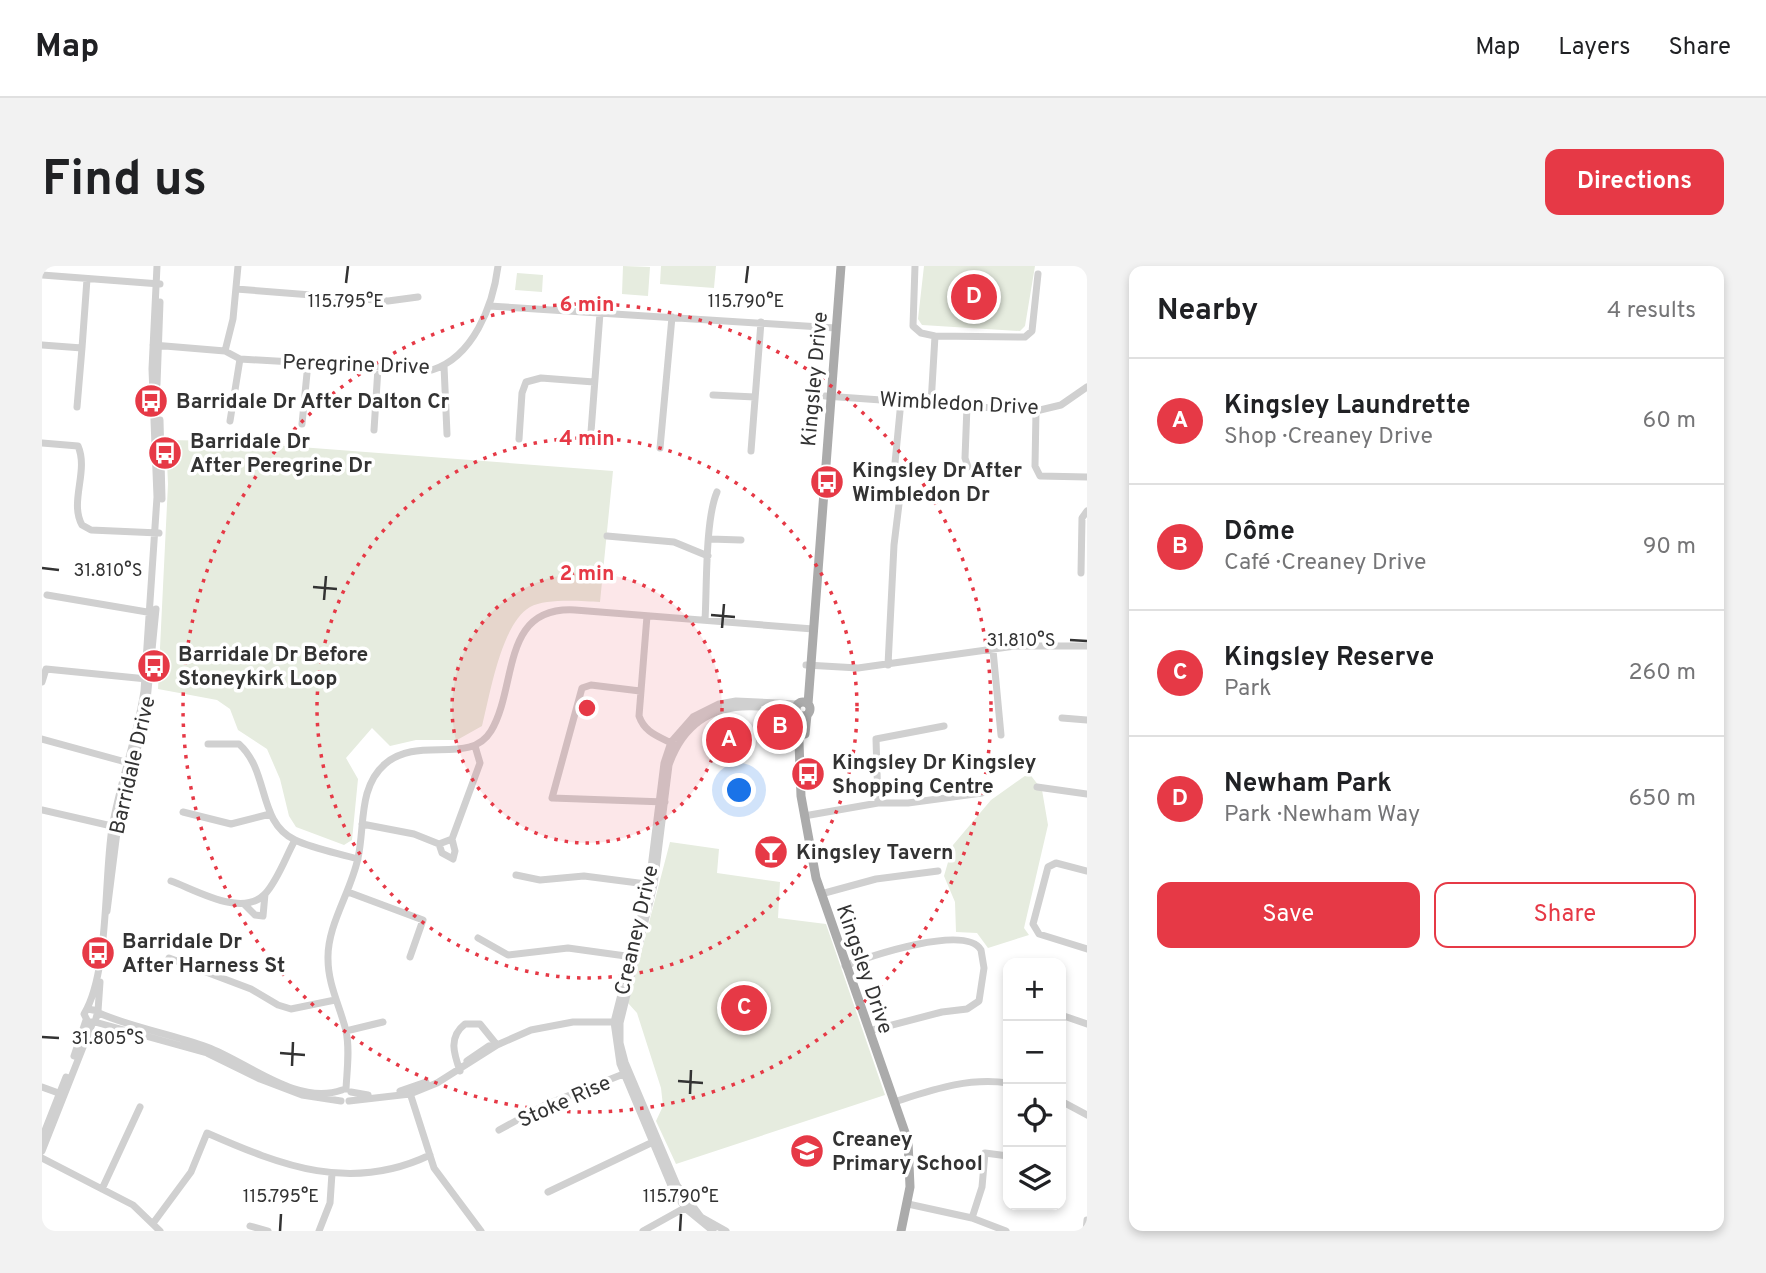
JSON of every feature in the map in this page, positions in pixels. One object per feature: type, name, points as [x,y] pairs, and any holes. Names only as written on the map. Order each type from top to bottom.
[{"type":"main road","name":"Kingsley Drive","points":[[839,266],[808,665],[801,709],[806,816],[823,893],[897,1101],[909,1153],[911,1205],[904,1231]]},
{"type":"street","name":"Barridale Drive","points":[[115,827],[98,1012],[91,1021],[84,1014],[88,1009],[97,971],[115,827],[145,721],[158,533],[155,345],[160,266]]},
{"type":"street","points":[[225,351],[230,339],[238,266]]},
{"type":"street","name":"Peregrine Drive","points":[[155,345],[225,351],[240,359],[432,370],[459,356],[489,306],[498,266]]},
{"type":"street","points":[[915,266],[913,326],[921,333],[935,336],[1025,337],[1032,331],[1038,274]]},
{"type":"street","points":[[42,275],[158,284]]},
{"type":"street","points":[[77,407],[87,279]]},
{"type":"street","points":[[236,289],[388,301],[418,297]]},
{"type":"street","points":[[489,306],[834,327]]},
{"type":"street","points":[[590,445],[600,313]]},
{"type":"street","points":[[660,448],[671,317]]},
{"type":"street","points":[[751,452],[761,322]]},
{"type":"street","points":[[931,404],[935,336]]},
{"type":"street","points":[[42,345],[82,348]]},
{"type":"street","points":[[230,421],[240,359]]},
{"type":"street","points":[[302,424],[308,363]]},
{"type":"street","points":[[444,366],[447,434]]},
{"type":"street","points":[[374,430],[378,368]]},
{"type":"street","points":[[519,439],[522,393],[526,382],[532,378],[594,382]]},
{"type":"street","name":"Wimbledon Drive","points":[[827,396],[1036,411],[1062,405],[1085,392]]},
{"type":"street","points":[[713,395],[755,397]]},
{"type":"street","points":[[895,464],[901,401]]},
{"type":"street","points":[[967,406],[965,458],[968,467]]},
{"type":"street","points":[[1036,411],[1035,466],[1040,475],[1087,477]]},
{"type":"street","points":[[42,443],[78,446],[83,457],[78,515],[82,525],[91,530],[158,533]]},
{"type":"street","points":[[705,620],[713,502],[717,492]]},
{"type":"street","points":[[888,665],[894,545],[900,504]]},
{"type":"street","points":[[1081,573],[1082,518],[1087,511]]},
{"type":"street","points":[[607,536],[674,542],[708,556]]},
{"type":"street","points":[[710,539],[741,540]]},
{"type":"street","points":[[47,595],[153,613]]},
{"type":"street","points":[[345,1101],[346,1031],[335,1000],[328,957],[330,940],[358,859],[370,784],[379,769],[391,759],[417,749],[460,750],[475,746],[492,730],[518,642],[536,619],[561,609],[811,627]]},
{"type":"street","points":[[647,616],[639,716],[643,727],[673,744]]},
{"type":"street","points":[[808,665],[850,668],[1043,644],[1087,646]]},
{"type":"street","points":[[993,650],[1002,735]]},
{"type":"street","points":[[42,682],[46,669],[148,680]]},
{"type":"street","points":[[640,691],[591,685],[582,688],[552,798],[663,802]]},
{"type":"street","name":"Creaney Drive","points":[[713,1231],[687,1207],[655,1141],[617,1054],[617,1020],[652,885],[663,802],[664,764],[673,744],[697,721],[720,709],[744,706],[801,709]]},
{"type":"street","points":[[1062,718],[1087,720]]},
{"type":"street","points":[[878,803],[876,739],[944,726]]},
{"type":"street","points":[[42,739],[131,764]]},
{"type":"street","points":[[208,744],[239,744],[250,754],[262,782],[270,814],[281,831],[295,840],[358,859]]},
{"type":"street","points":[[439,844],[442,853],[453,859],[455,851],[452,839],[480,763],[475,746]]},
{"type":"street","points":[[1037,787],[1087,794]]},
{"type":"street","points":[[806,816],[878,803],[908,803],[982,793]]},
{"type":"street","points":[[42,810],[115,827]]},
{"type":"street","points":[[183,811],[231,824],[270,814]]},
{"type":"street","points":[[362,824],[406,832],[439,844],[452,839]]},
{"type":"street","points":[[171,881],[244,904],[255,915],[263,916],[265,893],[295,840]]},
{"type":"street","points":[[1087,871],[1056,863],[1048,867],[1033,924],[1039,934],[1087,949]]},
{"type":"street","points":[[823,893],[876,880],[938,870]]},
{"type":"street","points":[[516,876],[540,880],[584,876],[652,885]]},
{"type":"street","points":[[348,892],[423,920],[410,957]]},
{"type":"street","points":[[244,904],[265,893]]},
{"type":"street","points":[[478,938],[508,955],[568,948],[634,957]]},
{"type":"street","points":[[848,965],[888,951],[949,940],[971,941],[981,950],[984,968],[979,1001],[967,1009],[942,1012],[871,1030]]},
{"type":"street","points":[[169,958],[251,989],[278,1005],[291,1009],[335,1000]]},
{"type":"street","points":[[88,1009],[209,1048],[262,1074],[303,1090],[320,1093],[346,1090],[374,1095],[409,1091]]},
{"type":"street","points":[[1066,1017],[1087,1024]]},
{"type":"street","points":[[42,1151],[91,1021],[207,1052],[260,1079],[302,1095],[345,1101],[409,1091],[459,1069],[496,1044],[548,1025],[617,1020]]},
{"type":"street","points":[[346,1031],[383,1022]]},
{"type":"street","points":[[459,1069],[453,1045],[454,1037],[465,1024],[480,1024],[496,1044]]},
{"type":"street","name":"Stoke Rise","points":[[499,1130],[545,1105],[626,1073]]},
{"type":"street","points":[[897,1101],[957,1083],[988,1080],[1003,1082]]},
{"type":"street","points":[[42,1087],[62,1095]]},
{"type":"street","points":[[345,1101],[339,1095],[346,1090]]},
{"type":"street","points":[[409,1091],[440,1178],[481,1231]]},
{"type":"street","points":[[42,1139],[62,1095]]},
{"type":"street","points":[[1066,1104],[1087,1115]]},
{"type":"street","points":[[102,1189],[140,1107]]},
{"type":"street","points":[[154,1222],[191,1172],[207,1133],[269,1160],[332,1173],[383,1171],[430,1155]]},
{"type":"street","points":[[548,1192],[655,1141]]},
{"type":"street","points":[[972,1218],[982,1187],[985,1153],[1003,1155]]},
{"type":"street","points":[[42,1158],[133,1205],[154,1222],[160,1231]]},
{"type":"street","points":[[319,1231],[330,1203],[332,1173]]},
{"type":"street","points":[[911,1205],[972,1218],[1006,1231]]},
{"type":"street","points":[[643,1231],[687,1207]]},
{"type":"street","name":"Creaney Drive","points":[[687,1207],[726,1231]]},
{"type":"street","points":[[1086,1231],[1087,1220]]},
{"type":"street","points":[[250,1226],[268,1231]]},
{"type":"shaded area","points":[[623,266],[650,267],[648,296],[622,294]]},
{"type":"shaded area","points":[[661,266],[716,266],[714,288],[660,284]]},
{"type":"shaded area","points":[[924,266],[1035,266],[1025,326],[1020,331],[922,325],[918,319]]},
{"type":"shaded area","points":[[517,273],[543,275],[542,292],[515,290]]},
{"type":"shaded area","points":[[166,440],[222,441],[613,471],[600,602],[545,602],[530,607],[520,616],[511,628],[498,661],[482,726],[457,740],[416,740],[390,746],[372,728],[346,758],[358,779],[352,840],[344,845],[296,827],[289,816],[280,779],[267,749],[238,730],[230,709],[217,700],[158,689],[168,484]]},
{"type":"shaded area","points":[[1029,773],[1042,790],[1048,825],[1024,928],[1029,935],[988,948],[977,933],[956,932],[955,902],[944,876],[953,845],[991,800]]},
{"type":"shaded area","points":[[670,842],[719,849],[717,873],[780,882],[778,918],[826,924],[885,1095],[676,1164],[656,1121],[663,1106],[661,1088],[637,1013],[628,1003]]},
{"type":"place","name":"Newham Park","points":[[974,297]]},
{"type":"place","name":"Barridale Dr After Dalton Cr","points":[[151,401]]},
{"type":"place","name":"Barridale Dr After Peregrine Dr","points":[[165,453]]},
{"type":"place","name":"Kingsley Dr After Wimbledon Dr","points":[[827,482]]},
{"type":"place","name":"Barridale Dr Before Stoneykirk Loop","points":[[154,666]]},
{"type":"place","name":"Dôme","points":[[780,727]]},
{"type":"place","name":"Kingsley Laundrette","points":[[729,740]]},
{"type":"place","name":"Kingsley Dr Kingsley Shopping Centre","points":[[808,774]]},
{"type":"place","name":"Kingsley Tavern","points":[[771,852]]},
{"type":"place","name":"Barridale Dr After Harness St","points":[[98,953]]},
{"type":"place","name":"Kingsley Reserve","points":[[744,1008]]},
{"type":"place","name":"Creaney Primary School","points":[[807,1151]]}]
